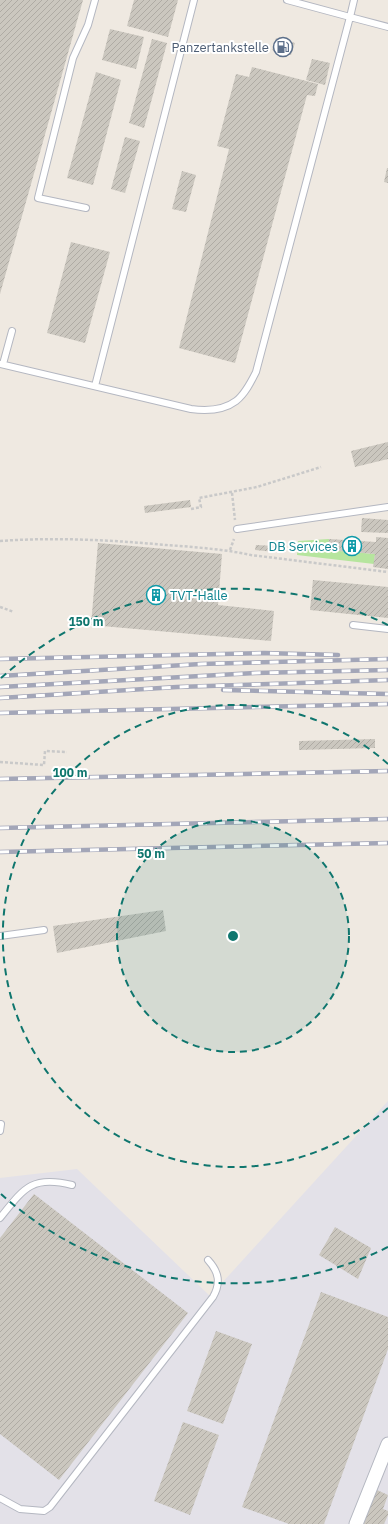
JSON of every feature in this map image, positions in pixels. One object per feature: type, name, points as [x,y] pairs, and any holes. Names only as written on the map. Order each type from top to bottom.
[{"type":"street","points":[[356,1524],[388,1444]]},
{"type":"lane","points":[[86,208],[38,198],[72,58],[88,25],[95,0]]},
{"type":"lane","points":[[95,386],[194,0]]},
{"type":"lane","points":[[287,0],[388,27]]},
{"type":"lane","points":[[12,331],[2,364],[191,409],[202,410],[220,408],[237,400],[248,386],[256,372],[354,0]]},
{"type":"lane","points":[[237,529],[388,507]]},
{"type":"lane","points":[[353,625],[388,629]]},
{"type":"lane","points":[[0,936],[44,930]]},
{"type":"lane","points":[[0,1131],[1,1124]]},
{"type":"lane","points":[[0,1218],[15,1199],[25,1190],[38,1183],[50,1181],[72,1185]]},
{"type":"lane","points":[[0,1498],[20,1508],[44,1511],[50,1507],[213,1297],[217,1290],[219,1278],[214,1266],[208,1260]]},
{"type":"path","points":[[191,509],[201,507],[199,498],[257,487],[321,467]]},
{"type":"path","points":[[0,541],[39,539],[113,540],[230,550],[388,572]]},
{"type":"path","points":[[0,607],[14,612]]},
{"type":"path","points":[[0,762],[44,765],[45,751],[67,752]]},
{"type":"shaded area","points":[[388,1101],[388,1524],[0,1524],[0,1178],[77,1169],[210,1296]]},
{"type":"green space","points":[[329,539],[328,550],[375,554],[374,564],[297,555],[298,541]]},
{"type":"building","points":[[0,0],[83,0],[0,294]]},
{"type":"building","points":[[134,0],[178,0],[168,37],[127,26]]},
{"type":"building","points":[[110,29],[144,37],[136,69],[102,60]]},
{"type":"building","points":[[276,38],[295,43],[291,55],[272,50]]},
{"type":"building","points":[[152,39],[167,43],[144,128],[129,123]]},
{"type":"building","points":[[312,59],[330,63],[325,85],[306,80]]},
{"type":"building","points":[[252,67],[318,84],[315,96],[307,95],[235,363],[179,348],[229,149],[217,146],[236,74],[249,77]]},
{"type":"building","points":[[96,72],[121,80],[93,185],[67,178]]},
{"type":"building","points":[[125,137],[140,141],[125,193],[111,189]]},
{"type":"building","points":[[388,168],[388,183],[384,182]]},
{"type":"building","points":[[182,171],[196,175],[186,212],[172,209]]},
{"type":"building","points":[[71,242],[110,252],[85,343],[47,333]]},
{"type":"building","points":[[388,442],[388,459],[355,467],[351,451]]},
{"type":"building","points":[[190,500],[191,507],[145,513],[144,506]]},
{"type":"building","points":[[362,518],[388,520],[388,533],[361,532]]},
{"type":"building","points":[[376,537],[388,538],[388,569],[373,567],[375,554],[328,550],[329,539],[376,542]]},
{"type":"building","name":"TVT-Halle","points":[[98,543],[222,554],[218,605],[274,611],[271,641],[91,625]]},
{"type":"building","points":[[256,545],[276,546],[275,552],[255,550]]},
{"type":"building","points":[[313,580],[388,587],[388,618],[310,610]]},
{"type":"building","points":[[375,739],[375,748],[299,750],[299,741]]},
{"type":"building","points":[[163,910],[166,931],[57,953],[53,926]]},
{"type":"building","points":[[34,1194],[188,1313],[59,1480],[0,1434],[0,1238]]},
{"type":"building","points":[[335,1227],[371,1248],[358,1279],[319,1255]]},
{"type":"building","points":[[321,1292],[388,1317],[388,1349],[324,1524],[289,1524],[242,1507]]},
{"type":"building","points":[[216,1331],[252,1344],[223,1424],[187,1411]]},
{"type":"building","points":[[183,1422],[219,1435],[190,1515],[154,1501]]},
{"type":"building","points":[[377,1490],[388,1495],[383,1509],[388,1511],[384,1524],[361,1524]]},
{"type":"railway","points":[[0,659],[264,653],[338,655]]},
{"type":"railway","points":[[0,676],[201,664],[388,659]]},
{"type":"railway","points":[[0,687],[255,673],[388,670]]},
{"type":"railway","points":[[0,698],[177,687],[388,680]]},
{"type":"railway","points":[[223,690],[388,694]]},
{"type":"railway","points":[[0,713],[388,704]]},
{"type":"railway","points":[[0,779],[388,771]]},
{"type":"railway","points":[[0,828],[388,819]]},
{"type":"railway","points":[[0,852],[388,843]]},
{"type":"place","name":"Panzertankstelle","points":[[283,47]]},
{"type":"place","name":"DB Services","points":[[352,546]]},
{"type":"place","name":"TVT-Halle","points":[[156,595]]}]
